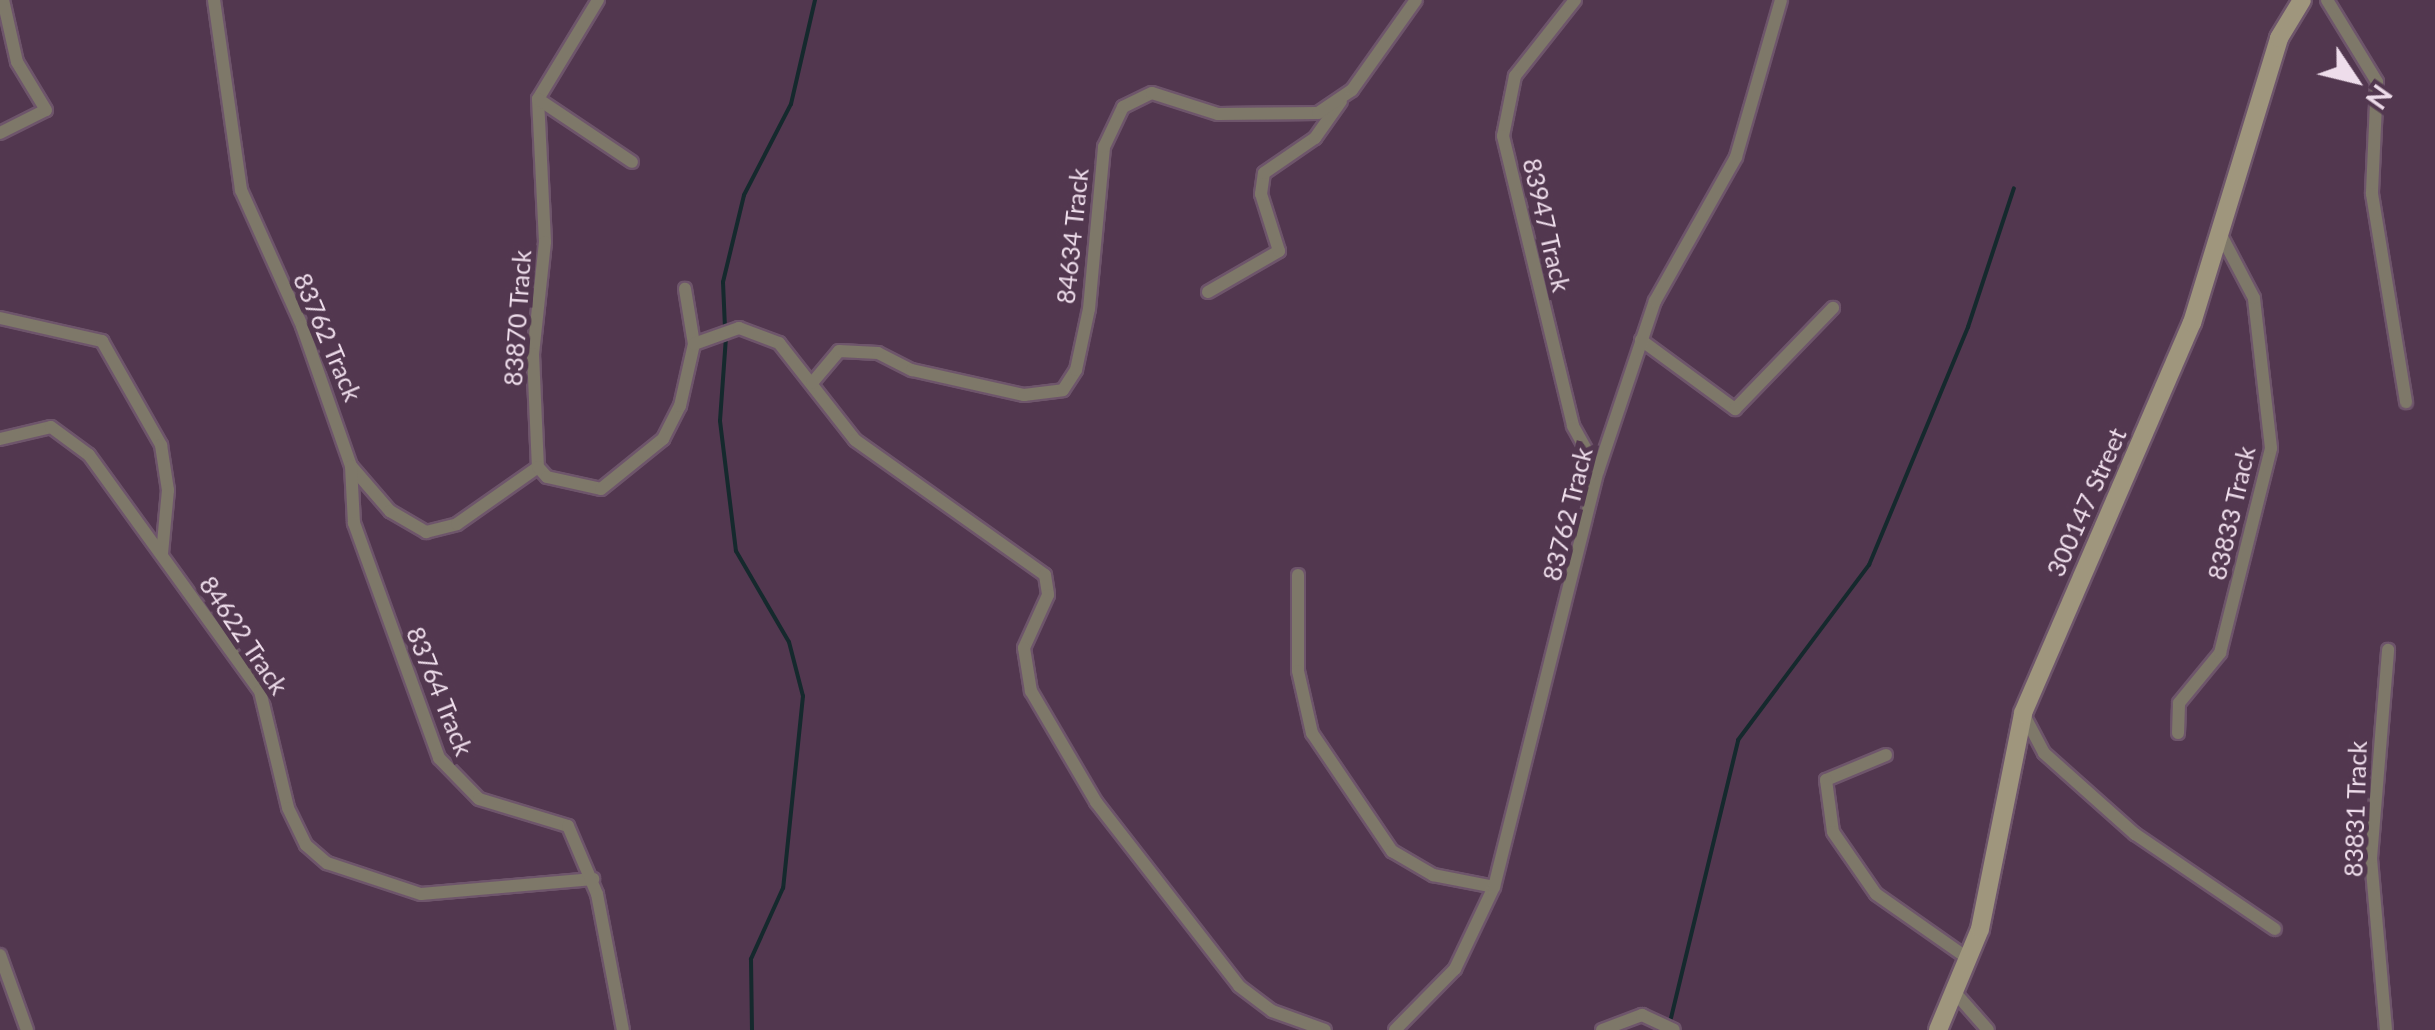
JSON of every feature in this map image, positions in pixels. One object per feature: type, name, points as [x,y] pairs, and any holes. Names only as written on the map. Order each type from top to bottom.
[{"type":"street","points":[[0,133],[46,110],[17,62],[4,0]]},
{"type":"street","name":"83762 Track","points":[[214,0],[241,190],[302,326],[351,466],[390,511],[426,532],[457,524],[538,467]]},
{"type":"street","points":[[598,0],[538,100],[632,162]]},
{"type":"street","points":[[1208,292],[1280,250],[1261,194],[1264,173],[1315,138],[1416,0]]},
{"type":"street","name":"83947 Track","points":[[1575,0],[1515,76],[1503,136],[1572,426],[1598,472]]},
{"type":"street","name":"83762 Track","points":[[1396,1030],[1455,969],[1494,887],[1598,472],[1641,340],[1724,187],[1782,0]]},
{"type":"street","name":"300147 Street","points":[[1938,1030],[1958,996],[1969,959],[2023,713],[2222,237],[2278,38],[2302,0]]},
{"type":"street","points":[[2327,0],[2377,82],[2372,194],[2406,402]]},
{"type":"street","name":"84634 Track","points":[[812,383],[839,351],[878,354],[912,370],[1024,394],[1063,390],[1076,370],[1089,309],[1104,147],[1129,100],[1152,93],[1218,114],[1287,118],[1343,99]]},
{"type":"street","name":"83870 Track","points":[[538,100],[546,242],[533,354],[538,467]]},
{"type":"street","name":"83833 Track","points":[[2178,733],[2180,703],[2220,652],[2271,448],[2254,298],[2222,237]]},
{"type":"street","points":[[538,467],[564,486],[601,489],[663,439],[680,406],[694,344],[684,289]]},
{"type":"street","points":[[1641,340],[1735,408],[1833,308]]},
{"type":"street","points":[[0,318],[102,341],[161,445],[168,490],[162,554]]},
{"type":"street","points":[[694,344],[725,330],[756,334],[790,352],[855,440],[1045,574],[1048,595],[1024,648],[1032,690],[1096,802],[1239,986],[1272,1011],[1325,1030]]},
{"type":"street","name":"84622 Track","points":[[0,440],[51,427],[70,434],[260,691],[288,808],[306,845],[327,864],[421,894],[593,879]]},
{"type":"street","name":"83764 Track","points":[[351,466],[347,496],[358,538],[445,769],[479,799],[565,823],[593,879],[623,1030]]},
{"type":"street","points":[[1298,575],[1298,672],[1312,734],[1392,851],[1433,874],[1494,887]]},
{"type":"street","name":"83831 Track","points":[[2386,1030],[2371,858],[2388,650]]},
{"type":"street","points":[[2023,713],[2044,753],[2135,834],[2275,928]]},
{"type":"street","points":[[1886,756],[1826,780],[1832,832],[1876,894],[1969,959]]},
{"type":"street","points":[[0,956],[27,1030]]},
{"type":"street","points":[[1958,996],[1988,1030]]},
{"type":"street","points":[[1602,1030],[1642,1015],[1674,1030]]},
{"type":"waterway","points":[[725,328],[723,282],[744,195],[791,104],[815,0]]},
{"type":"waterway","points":[[1671,1018],[1738,740],[1869,565],[1968,327],[2014,188]]},
{"type":"waterway","points":[[726,337],[720,421],[736,551],[789,642],[803,696],[783,888],[751,959],[752,1030]]}]
